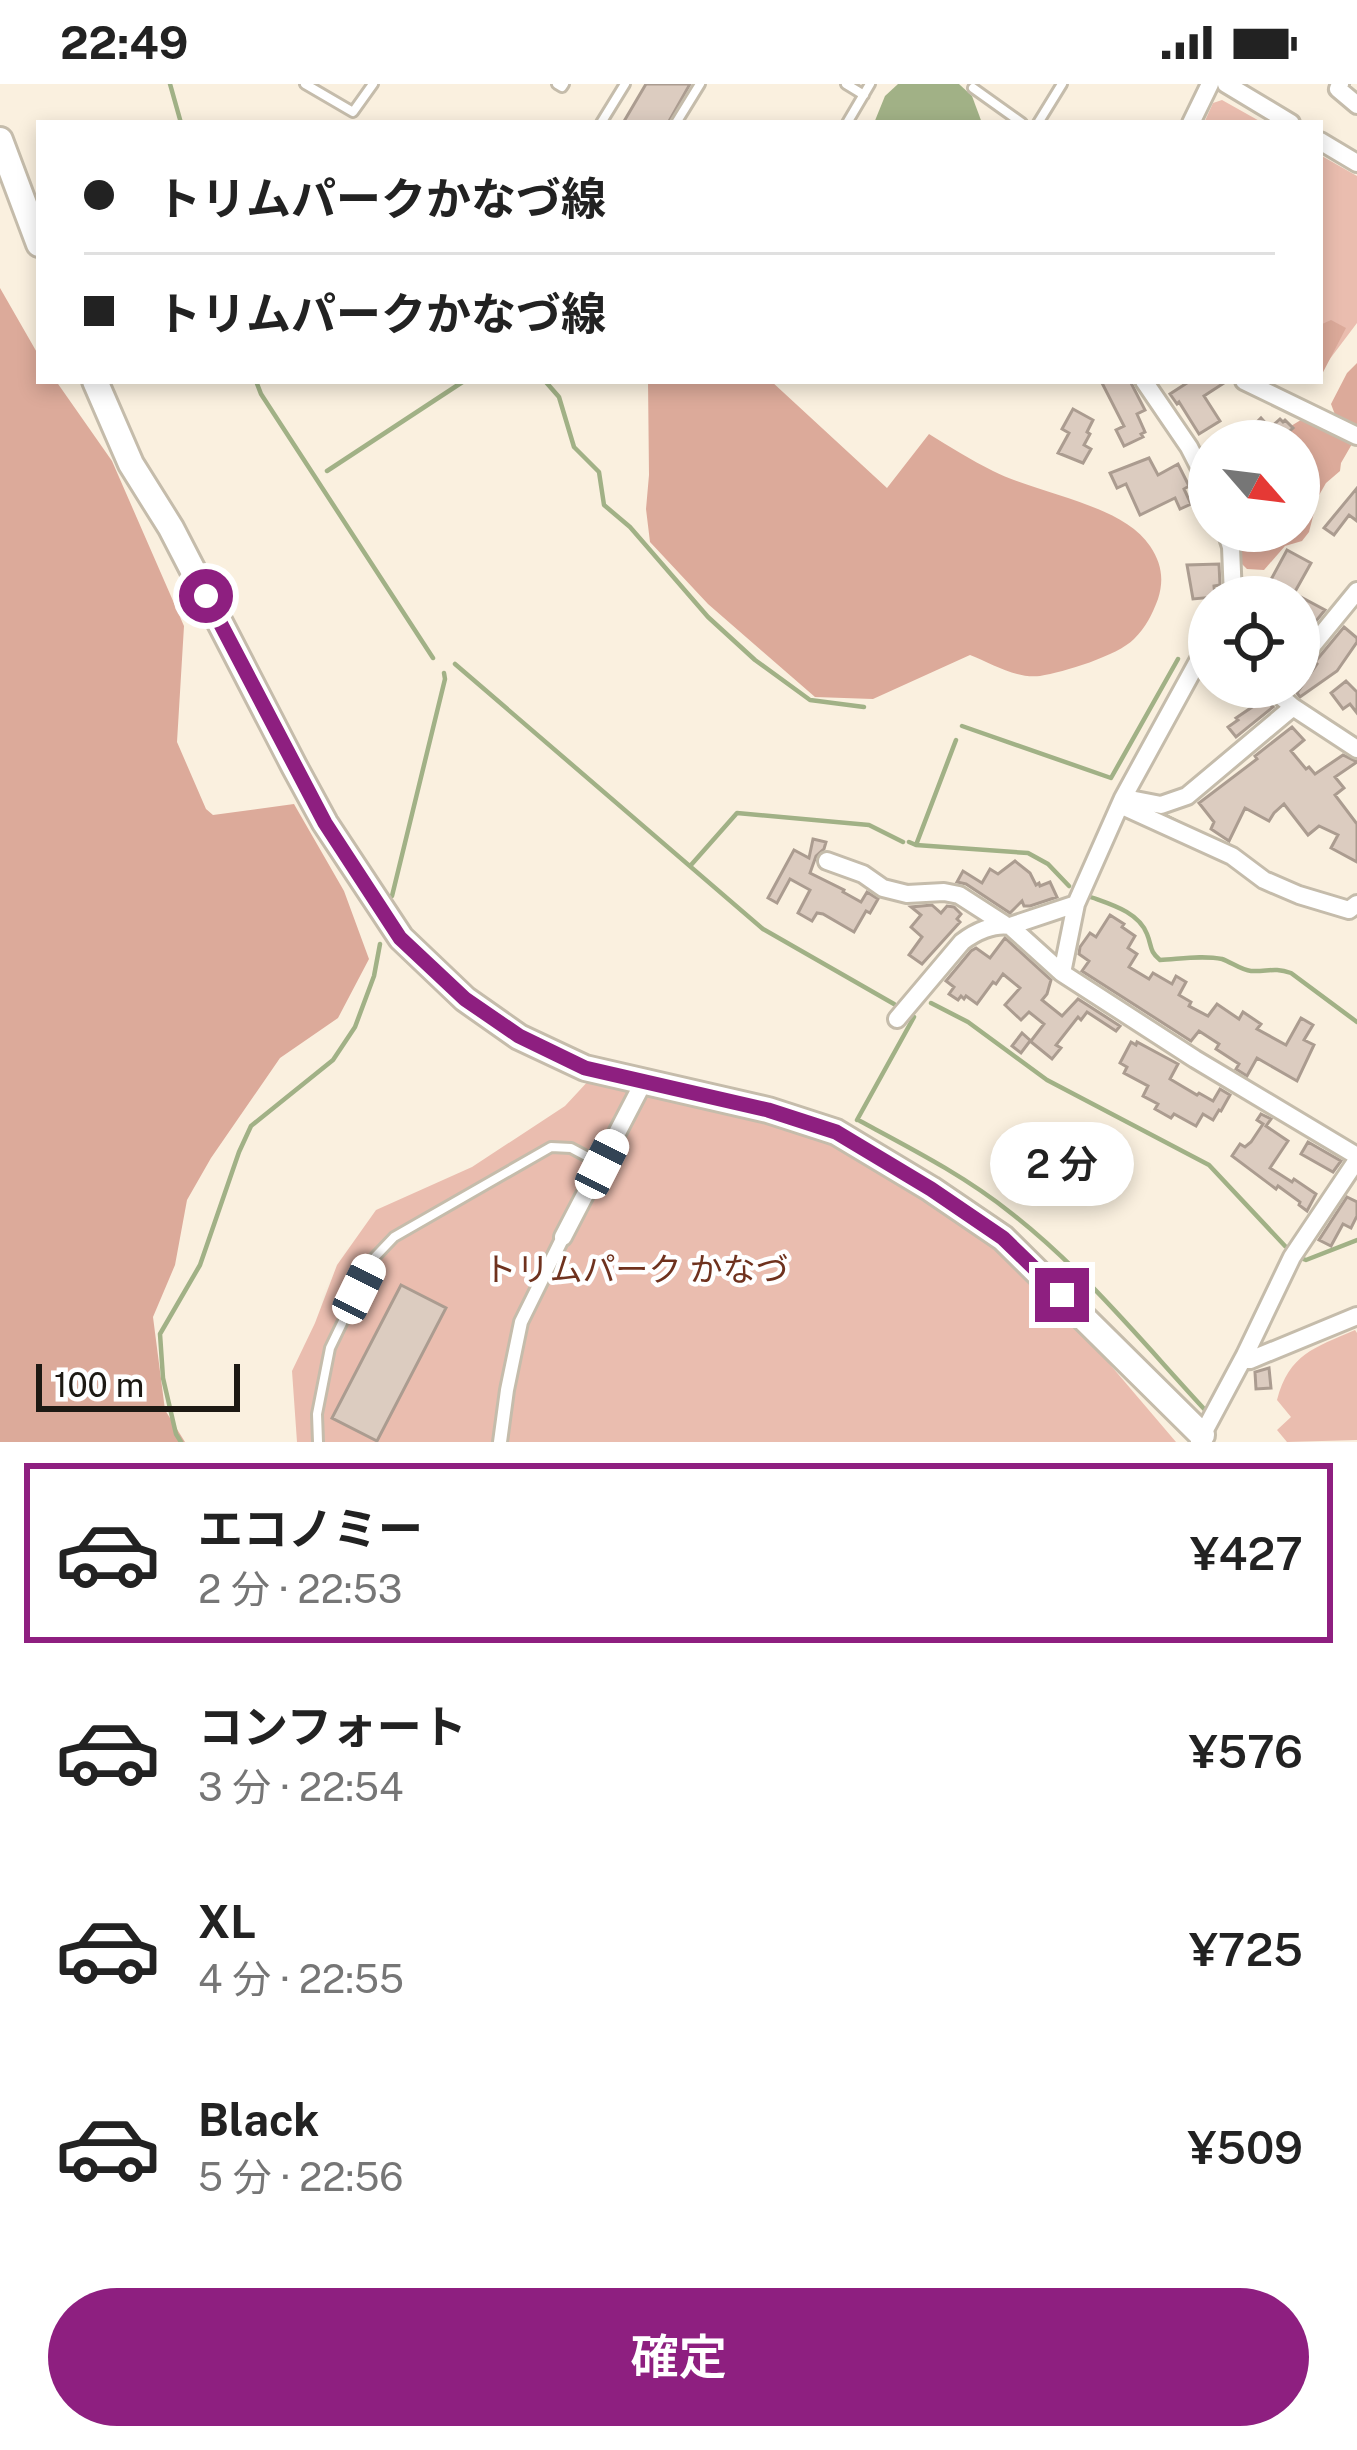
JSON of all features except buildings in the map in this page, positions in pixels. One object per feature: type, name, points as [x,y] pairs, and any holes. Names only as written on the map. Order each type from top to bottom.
[{"type":"main road","points":[[0,140],[36,236]]},
{"type":"main road","points":[[96,384],[130,464],[171,528],[314,804],[400,938],[465,999],[519,1036],[585,1068],[768,1110],[836,1132],[931,1189],[1003,1238],[1200,1439]]},
{"type":"street","points":[[1192,120],[1210,84]]},
{"type":"street","points":[[1226,84],[1286,120]]},
{"type":"street","points":[[1340,84],[1338,88],[1357,105]]},
{"type":"street","points":[[1323,143],[1357,163]]},
{"type":"street","points":[[1146,384],[1188,446]]},
{"type":"street","points":[[1250,384],[1357,436]]},
{"type":"street","points":[[1320,637],[1357,591]]},
{"type":"street","points":[[1062,973],[1076,904],[1121,801],[1188,679]]},
{"type":"street","points":[[1121,801],[1161,805],[1187,796],[1279,708]]},
{"type":"street","points":[[1303,708],[1357,749]]},
{"type":"street","points":[[1121,801],[1232,856],[1264,880],[1349,910],[1357,904]]},
{"type":"street","points":[[827,860],[883,888],[959,896],[1007,926],[1062,973],[1357,1158],[1292,1257],[1200,1439]]},
{"type":"street","points":[[897,1019],[974,933],[1076,904]]},
{"type":"street","points":[[500,1442],[521,1322],[643,1083]]},
{"type":"street","points":[[1245,1355],[1250,1360],[1357,1316]]},
{"type":"lane","points":[[305,84],[353,112],[373,84]]},
{"type":"lane","points":[[603,120],[626,84]]},
{"type":"lane","points":[[678,120],[700,84]]},
{"type":"lane","points":[[846,84],[863,95]]},
{"type":"lane","points":[[849,120],[870,84]]},
{"type":"lane","points":[[1040,120],[1062,84]]},
{"type":"lane","points":[[973,88],[1018,120]]},
{"type":"lane","points":[[318,1442],[317,1414],[330,1348],[374,1259],[394,1237],[551,1147],[571,1148],[602,1164]]},
{"type":"green space","points":[[1222,100],[1258,120],[1205,120],[1213,103]]},
{"type":"green space","points":[[1323,157],[1357,176],[1357,323],[1323,368]]},
{"type":"green space","name":"トリムパーク かなづ","points":[[591,1078],[826,1137],[1000,1246],[1032,1273],[1176,1442],[297,1442],[292,1371],[337,1265],[376,1210],[472,1167],[565,1106]]},
{"type":"green space","points":[[1355,1330],[1357,1440],[1287,1442],[1277,1430],[1291,1417],[1277,1400],[1288,1372],[1315,1348]]},
{"type":"shaded area","points":[[898,84],[959,84],[972,96],[981,120],[875,120],[885,96]]},
{"type":"shaded area","points":[[0,288],[36,351],[36,384],[58,384],[112,461],[184,626],[177,742],[206,809],[213,815],[294,804],[344,891],[369,959],[338,1018],[280,1058],[187,1200],[175,1265],[153,1317],[165,1410],[185,1442],[0,1442]]},
{"type":"shaded area","points":[[1331,320],[1346,328],[1323,372],[1323,324]]},
{"type":"shaded area","points":[[1357,363],[1357,427],[1337,420],[1331,404]]},
{"type":"shaded area","points":[[648,384],[774,384],[887,488],[929,434],[993,471],[1120,520],[1154,553],[1160,592],[1134,639],[1103,657],[1062,671],[1022,675],[970,655],[873,699],[815,697],[708,604],[650,542]]},
{"type":"shaded area","points":[[1320,425],[1351,438],[1352,444],[1340,471],[1320,494]]},
{"type":"shaded area","points":[[1236,552],[1280,552],[1264,570],[1247,569]]},
{"type":"waterway","points":[[170,84],[180,120]]},
{"type":"waterway","points":[[257,384],[433,658]]},
{"type":"waterway","points":[[327,471],[459,384]]},
{"type":"waterway","points":[[548,384],[559,397],[574,447],[599,472],[604,505],[630,527],[708,617],[755,660],[810,700],[864,707]]},
{"type":"waterway","points":[[962,726],[1111,778],[1178,659]]},
{"type":"waterway","points":[[455,664],[763,929],[894,1004]]},
{"type":"waterway","points":[[392,896],[444,673]]},
{"type":"waterway","points":[[909,842],[916,845],[956,740]]},
{"type":"waterway","points":[[691,865],[737,813],[869,825],[903,842]]},
{"type":"waterway","points":[[1160,813],[1181,824]]},
{"type":"waterway","points":[[916,845],[1028,853],[1048,864],[1069,886]]},
{"type":"waterway","points":[[1088,896],[1137,919],[1160,960],[1214,958],[1247,970],[1291,973],[1357,1022]]},
{"type":"waterway","points":[[181,1442],[163,1378],[160,1334],[200,1265],[251,1126],[333,1060],[355,1027],[380,944]]},
{"type":"waterway","points":[[931,1003],[968,1022],[1047,1080],[1209,1165],[1285,1246]]},
{"type":"waterway","points":[[857,1120],[914,1017]]},
{"type":"waterway","points":[[860,1121],[957,1175],[1038,1235],[1113,1308],[1207,1412]]},
{"type":"waterway","points":[[1298,1257],[1306,1260],[1357,1240]]},
{"type":"route","points":[[206,596],[325,823],[400,938],[465,999],[519,1036],[585,1068],[768,1110],[836,1132],[1003,1238],[1062,1295]]}]
